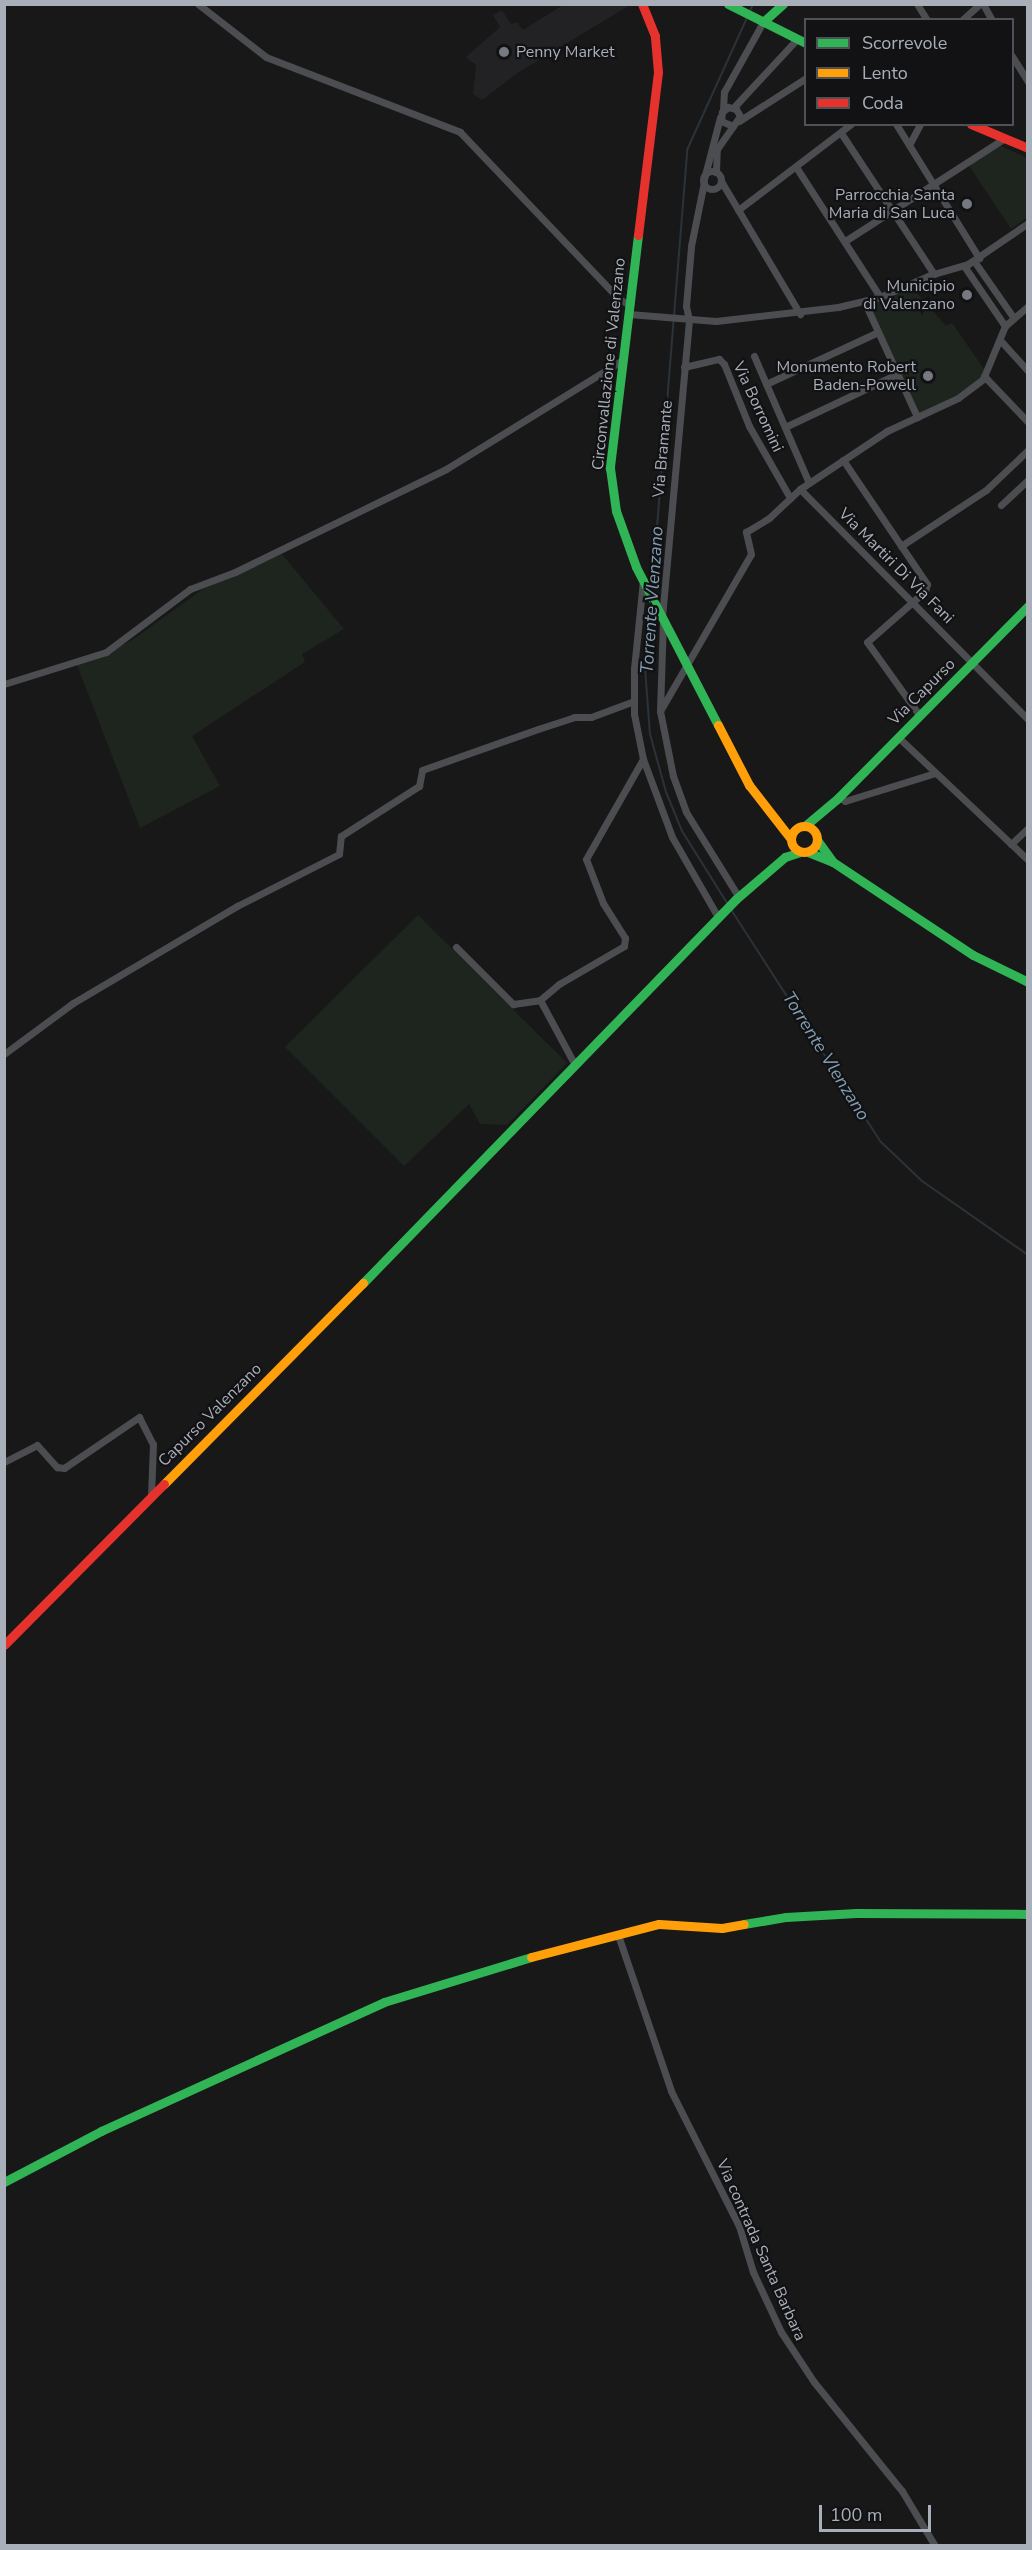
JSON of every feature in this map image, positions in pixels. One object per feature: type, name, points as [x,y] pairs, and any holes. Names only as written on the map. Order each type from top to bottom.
[{"type":"street","points":[[198,4],[266,57],[460,132],[630,309],[687,320],[800,314],[864,301],[880,297],[934,274],[964,266],[1028,224]]},
{"type":"street","points":[[642,4],[650,19]]},
{"type":"street","points":[[650,4],[650,19]]},
{"type":"street","points":[[760,21],[783,4]]},
{"type":"street","points":[[917,4],[926,18]]},
{"type":"street","points":[[964,18],[981,4],[991,18]]},
{"type":"street","points":[[731,6],[801,41],[734,107],[722,112],[725,125],[736,123],[804,79]]},
{"type":"street","name":"Circonvallazione di Valenzano","points":[[650,19],[658,72],[610,468],[619,522],[644,582],[749,785],[791,841],[804,852]]},
{"type":"street","name":"Via Bramante","points":[[737,898],[686,812],[673,776],[660,711],[662,616],[684,367],[691,246],[715,131],[722,112],[724,92],[760,21]]},
{"type":"street","points":[[1014,59],[1028,82]]},
{"type":"street","points":[[734,107],[740,113],[736,123],[717,149],[716,172],[800,314]]},
{"type":"street","points":[[738,210],[849,126]]},
{"type":"street","points":[[897,126],[976,259],[1014,317]]},
{"type":"street","points":[[909,145],[919,126]]},
{"type":"street","points":[[975,126],[998,138],[1028,148]]},
{"type":"street","points":[[990,126],[998,138]]},
{"type":"street","points":[[841,133],[934,274]]},
{"type":"street","points":[[845,241],[998,138]]},
{"type":"street","points":[[796,167],[880,297]]},
{"type":"street","points":[[716,172],[708,173],[704,180],[713,189],[721,181]]},
{"type":"street","points":[[964,266],[1005,326]]},
{"type":"street","points":[[864,301],[917,417]]},
{"type":"street","points":[[660,711],[685,662],[751,554],[746,532],[800,489],[887,431],[958,398],[984,376],[1005,326],[1028,306]]},
{"type":"street","points":[[766,384],[878,332]]},
{"type":"street","points":[[1000,340],[1028,371]]},
{"type":"street","points":[[754,356],[809,483]]},
{"type":"street","points":[[4,684],[106,652],[190,589],[235,572],[438,473],[624,359]]},
{"type":"street","name":"Via Borromini","points":[[684,367],[718,359],[724,364],[749,426],[790,498]]},
{"type":"street","points":[[785,427],[897,374]]},
{"type":"street","points":[[984,376],[1028,422]]},
{"type":"street","points":[[901,546],[986,490],[1028,450]]},
{"type":"street","points":[[843,460],[927,584],[867,642],[920,716]]},
{"type":"street","points":[[1001,505],[1028,480]]},
{"type":"street","name":"Via Martiri Di Via Fani","points":[[800,489],[1028,719]]},
{"type":"street","points":[[644,582],[634,701],[643,759],[672,837],[719,916]]},
{"type":"street","name":"Via Capurso","points":[[838,798],[1028,606]]},
{"type":"street","points":[[4,1054],[73,1003],[237,906],[339,854],[341,836],[419,786],[422,770],[574,717],[591,717],[634,701]]},
{"type":"street","points":[[898,737],[1028,860]]},
{"type":"street","points":[[456,947],[513,1004],[540,1000],[559,984],[624,946],[625,938],[603,903],[586,859],[643,759]]},
{"type":"street","points":[[838,798],[845,801],[935,773]]},
{"type":"street","points":[[764,873],[801,826],[838,798]]},
{"type":"street","points":[[804,852],[838,798]]},
{"type":"street","points":[[774,818],[801,826],[816,835],[833,862]]},
{"type":"street","points":[[1011,844],[1028,828]]},
{"type":"street","points":[[764,873],[785,857],[804,852],[833,862],[973,955],[1028,982]]},
{"type":"street","name":"Capurso Valenzano","points":[[4,1645],[438,1207],[719,916],[764,873]]},
{"type":"street","points":[[540,1000],[576,1065]]},
{"type":"street","points":[[4,1462],[37,1445],[57,1467],[64,1468],[139,1417],[153,1444],[151,1496]]},
{"type":"street","points":[[4,2182],[101,2131],[384,2002],[474,1971],[659,1924],[722,1928],[786,1917],[856,1913],[1028,1914]]},
{"type":"street","name":"Via contrada Santa Barbara","points":[[618,1935],[671,2091],[739,2226],[753,2272],[781,2332],[814,2382],[895,2482],[935,2546]]},
{"type":"shaded area","points":[[563,5],[630,5],[519,72],[482,100],[473,94],[476,65],[466,57],[500,27],[493,15],[502,10],[511,24],[517,22],[523,30]]},
{"type":"shaded area","points":[[1001,146],[1027,158],[1027,217],[1011,229],[968,164]]},
{"type":"shaded area","points":[[909,284],[946,326],[952,323],[984,369],[983,379],[958,398],[917,417],[864,301]]},
{"type":"shaded area","points":[[281,553],[344,629],[302,654],[305,662],[192,736],[220,786],[140,828],[77,665],[131,641],[203,589]]},
{"type":"shaded area","points":[[418,915],[567,1063],[507,1125],[480,1124],[469,1104],[404,1166],[285,1047]]},
{"type":"waterway","name":"Torrente Vlenzano","points":[[749,13],[753,4]]},
{"type":"waterway","name":"Torrente Vlenzano","points":[[652,589],[687,150],[747,18]]},
{"type":"waterway","name":"Torrente Vlenzano","points":[[651,603],[645,668],[650,734],[666,792],[682,831],[727,903]]},
{"type":"waterway","name":"Torrente Vlenzano","points":[[730,908],[881,1142],[922,1181],[1028,1255]]},
{"type":"traffic: fast","points":[[728,4],[804,42]]},
{"type":"traffic: fast","points":[[763,22],[783,4]]},
{"type":"traffic: fast","points":[[638,235],[610,468],[616,511],[636,567],[718,725]]},
{"type":"traffic: fast","points":[[806,825],[837,799],[1028,606]]},
{"type":"traffic: fast","points":[[817,840],[833,862]]},
{"type":"traffic: fast","points":[[363,1283],[736,899],[785,857],[800,852]]},
{"type":"traffic: fast","points":[[808,852],[833,862],[973,955],[1028,982]]},
{"type":"traffic: fast","points":[[744,1924],[786,1917],[856,1913],[1028,1914]]},
{"type":"traffic: fast","points":[[4,2182],[101,2131],[384,2002],[531,1957]]},
{"type":"traffic: slow","points":[[718,725],[749,785],[791,839]]},
{"type":"traffic: slow","points":[[804,826],[813,830],[817,839],[813,848],[804,852],[795,848],[791,839],[795,830],[804,826]]},
{"type":"traffic: slow","points":[[164,1484],[363,1283]]},
{"type":"traffic: slow","points":[[531,1957],[659,1924],[722,1928],[744,1924]]},
{"type":"traffic: jam","points":[[638,235],[658,72],[655,36],[642,4]]},
{"type":"traffic: jam","points":[[976,126],[1028,148]]},
{"type":"traffic: jam","points":[[4,1645],[164,1484]]},
{"type":"place","name":"Penny Market","points":[[504,52]]},
{"type":"place","name":"Parrocchia Santa Maria di San Luca","points":[[967,204]]},
{"type":"place","name":"Municipio di Valenzano","points":[[967,295]]},
{"type":"place","name":"Monumento Robert Baden-Powell","points":[[928,376]]}]
